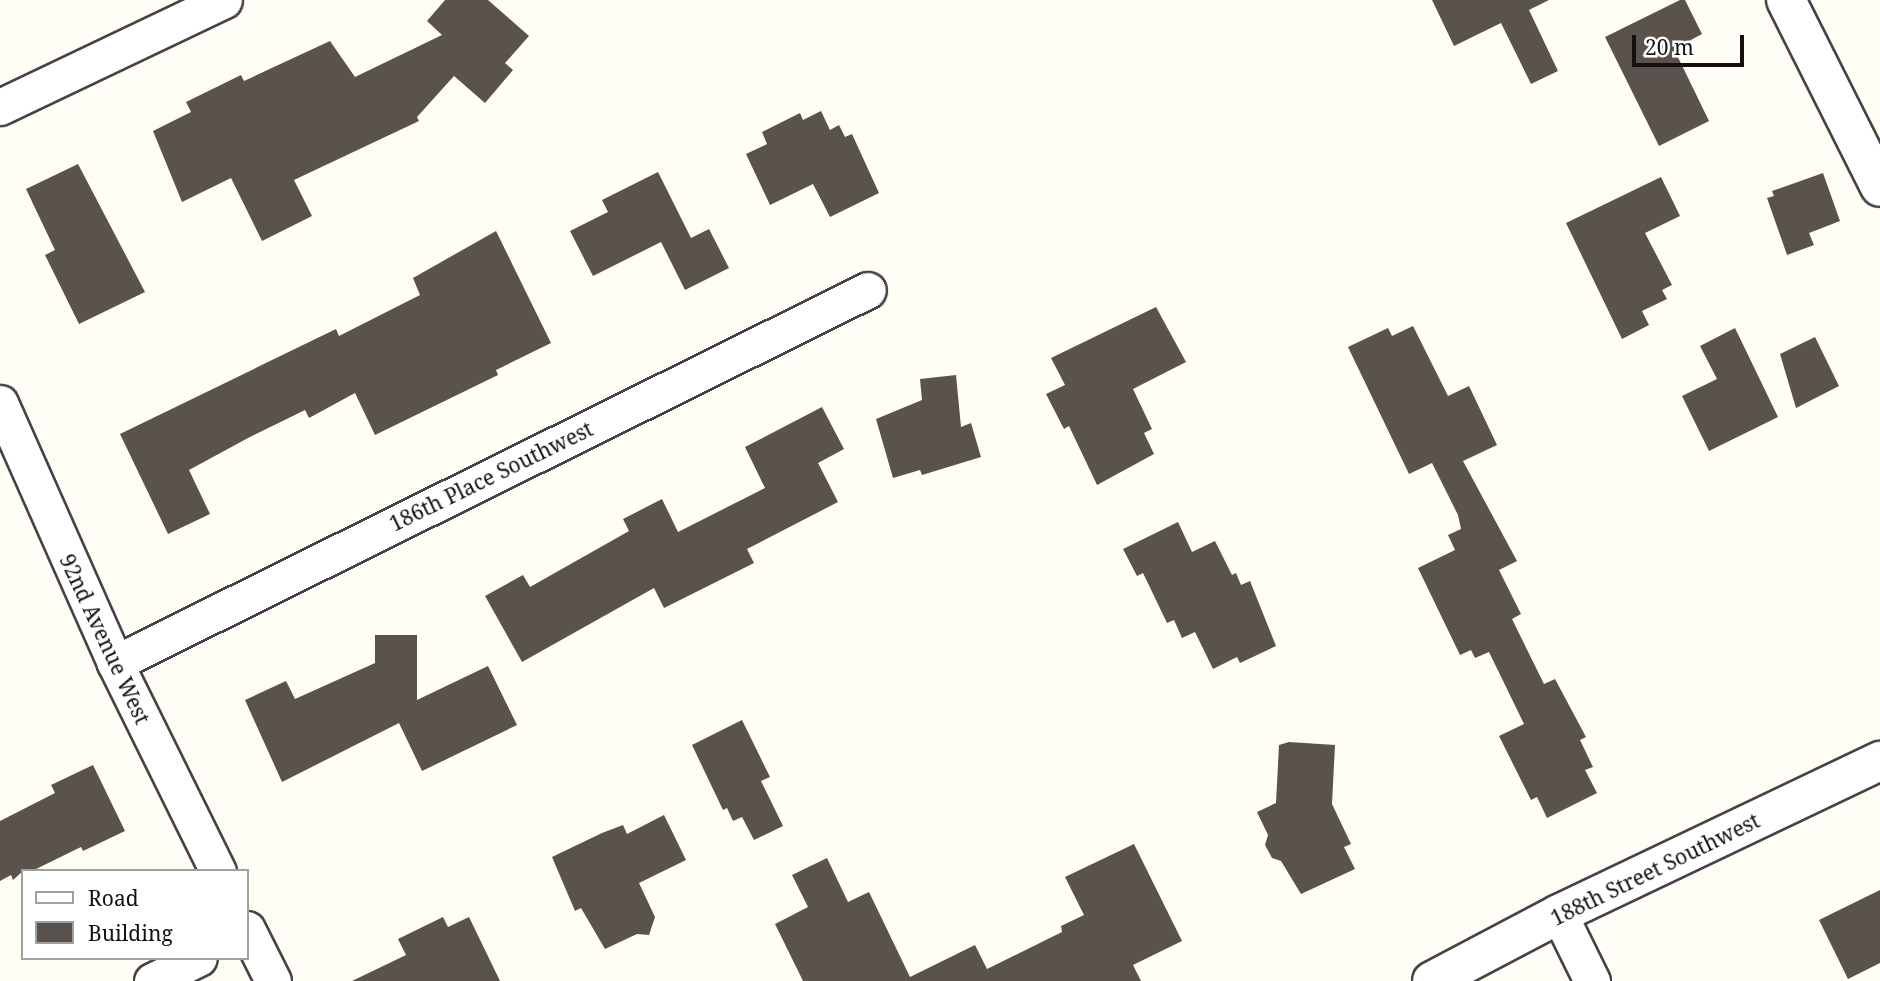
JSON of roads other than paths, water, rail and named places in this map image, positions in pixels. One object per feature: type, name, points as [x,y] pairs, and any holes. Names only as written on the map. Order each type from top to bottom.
[{"type":"street","points":[[0,107],[224,0]]},
{"type":"street","points":[[1786,0],[1880,187]]},
{"type":"street","name":"186th Place Southwest","points":[[115,663],[868,290]]},
{"type":"street","name":"92nd Avenue West","points":[[0,403],[115,663],[217,869]]},
{"type":"street","name":"188th Street Southwest","points":[[1432,981],[1559,914],[1880,761]]},
{"type":"street","points":[[1559,914],[1592,981]]},
{"type":"street","points":[[248,933],[273,981]]},
{"type":"street","points":[[152,981],[195,960]]}]
